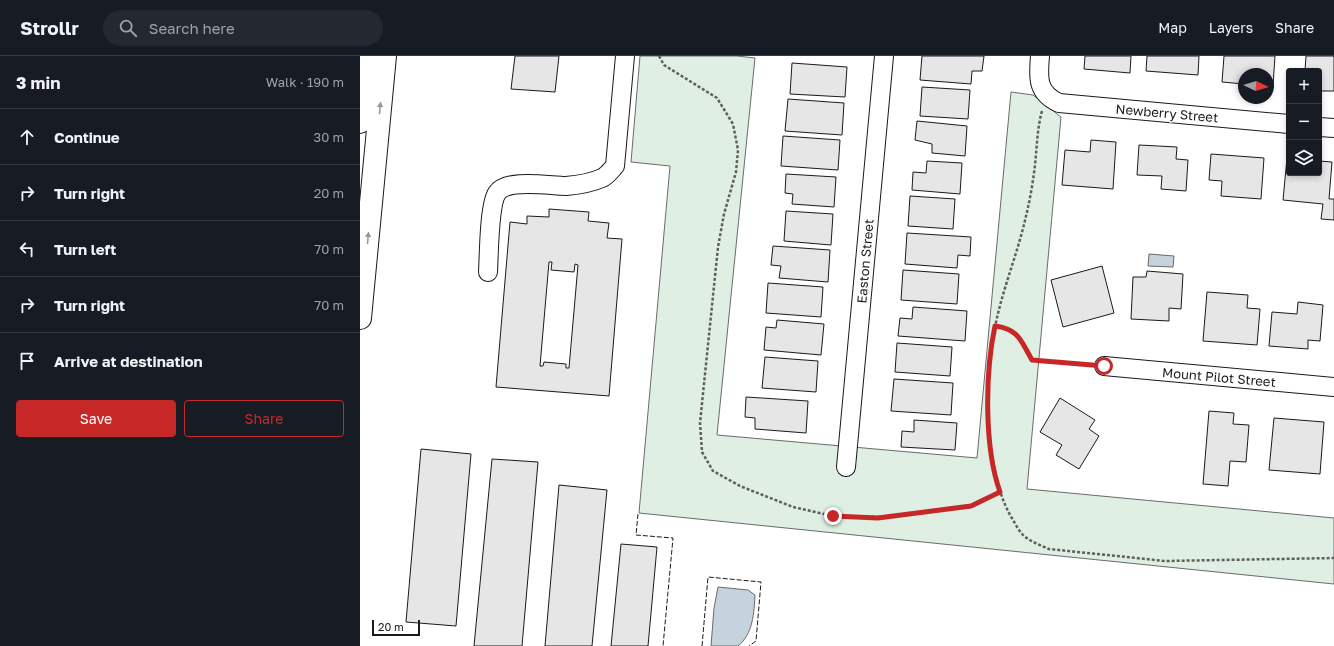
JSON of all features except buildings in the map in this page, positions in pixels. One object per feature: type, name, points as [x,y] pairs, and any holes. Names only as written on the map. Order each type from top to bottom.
[{"type":"main road","points":[[360,122],[367,56]]},
{"type":"main road","points":[[360,318],[385,56]]},
{"type":"street","points":[[488,272],[492,209],[498,192],[507,186],[524,184],[566,186],[588,182],[603,178],[615,166],[625,56]]},
{"type":"street","name":"Easton Street","points":[[846,466],[884,56]]},
{"type":"street","points":[[1040,56],[1038,73],[1040,85],[1047,95]]},
{"type":"street","name":"Newberry Street","points":[[1047,95],[1060,103],[1286,124]]},
{"type":"street","points":[[1322,127],[1334,128]]},
{"type":"street","name":"Mount Pilot Street","points":[[1104,366],[1334,387]]},
{"type":"path","points":[[659,56],[664,65],[718,98],[733,124],[738,150],[736,172],[724,214],[718,247],[700,422],[702,452],[713,471],[740,486],[793,507],[833,516],[878,518],[971,506],[1000,492]]},
{"type":"path","points":[[1047,95],[1040,119],[1035,167],[1026,217],[992,340],[988,392],[989,434],[995,478],[1008,512],[1022,534],[1034,543],[1050,549],[1164,561],[1334,558]]},
{"type":"path","points":[[995,326],[1006,328],[1016,333],[1032,360],[1104,366]]},
{"type":"green space","points":[[640,56],[737,56],[755,58],[717,435],[977,458],[1011,92],[1033,95],[1061,117],[1027,489],[1334,518],[1334,584],[639,513],[670,166],[631,162]]},
{"type":"shaded area","points":[[1149,254],[1174,256],[1173,267],[1148,266]]},
{"type":"shaded area","points":[[718,587],[748,590],[755,595],[750,629],[747,636],[738,646],[711,646],[714,608]]},
{"type":"fence","points":[[638,514],[636,535],[673,538],[663,646]]},
{"type":"fence","points":[[702,646],[708,577],[761,582],[756,641],[749,646]]},
{"type":"route","points":[[833,516],[878,518],[971,506],[1000,492],[995,478],[989,434],[988,392],[992,340],[995,326],[1006,328],[1016,333],[1032,360],[1104,366]]}]
